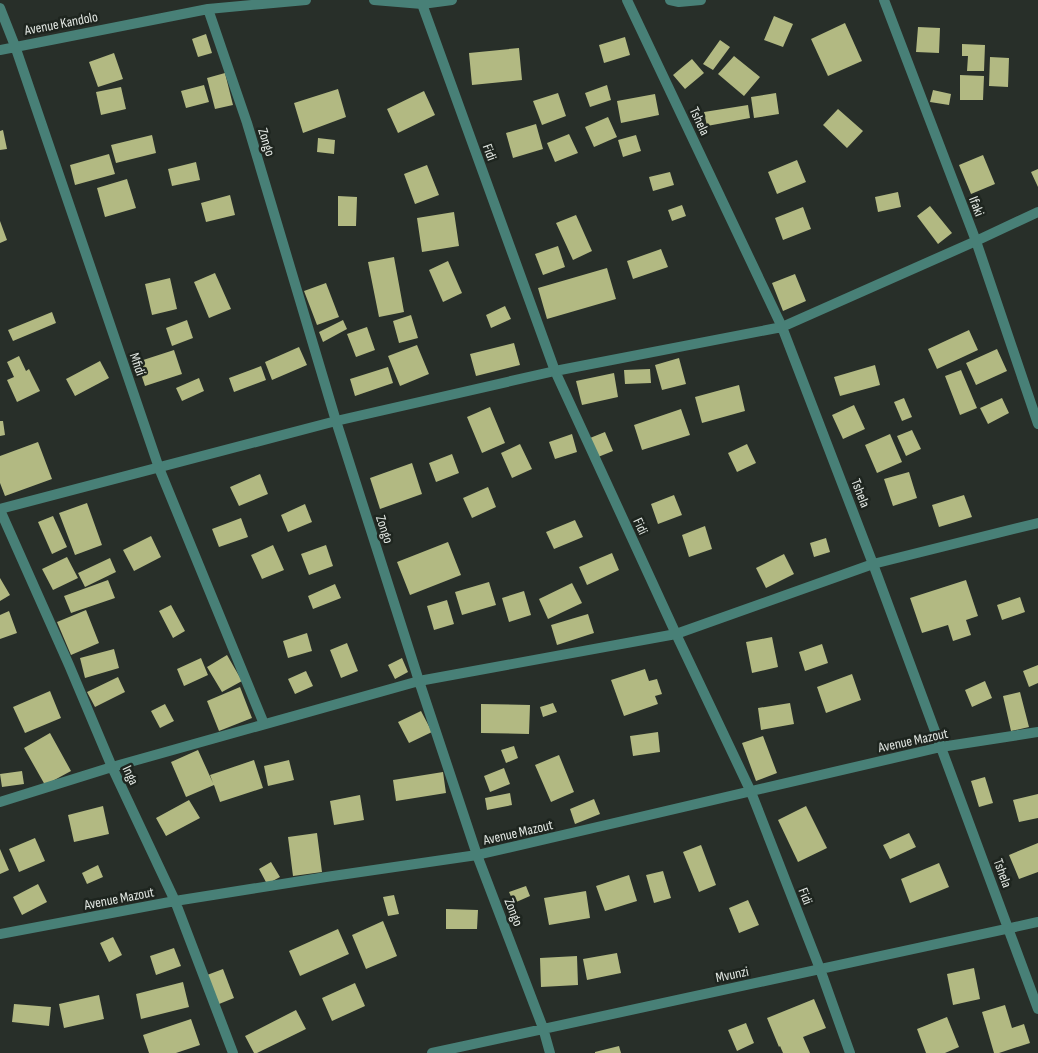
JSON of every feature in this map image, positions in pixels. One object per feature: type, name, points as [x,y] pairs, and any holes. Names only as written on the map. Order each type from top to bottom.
[{"type":"street","name":"Avenue Kandolo","points":[[0,50],[208,9],[306,0]]},
{"type":"street","points":[[374,0],[422,4],[452,0]]},
{"type":"street","name":"Tshela","points":[[627,0],[782,327],[873,564],[1038,1010]]},
{"type":"street","points":[[670,0],[679,2],[702,0]]},
{"type":"street","name":"Ifaki","points":[[884,0],[976,241],[1038,424]]},
{"type":"street","name":"Fidi","points":[[422,4],[554,371],[751,792],[820,969],[850,1053]]},
{"type":"street","name":"Mfidi","points":[[0,8],[15,46],[159,468],[264,724]]},
{"type":"street","name":"Zongo","points":[[208,9],[247,123],[336,421],[419,680],[477,855],[543,1028],[550,1053]]},
{"type":"street","points":[[0,510],[336,421],[554,371],[782,327],[1038,212]]},
{"type":"street","name":"Inga","points":[[0,510],[112,767],[175,901],[233,1053]]},
{"type":"street","points":[[0,802],[112,767],[419,680],[676,634],[873,564],[1038,523]]},
{"type":"street","name":"Avenue Mazout","points":[[0,934],[175,901],[477,855],[941,747],[1038,732]]},
{"type":"street","name":"Mvunzi","points":[[432,1053],[1038,922]]},
{"type":"building","points":[[774,16],[793,24],[783,47],[764,40]]},
{"type":"building","points":[[845,23],[862,61],[828,76],[811,39]]},
{"type":"building","points":[[918,27],[940,28],[939,53],[916,52]]},
{"type":"building","points":[[206,34],[212,53],[198,57],[192,39]]},
{"type":"building","points":[[625,37],[630,55],[604,63],[599,45]]},
{"type":"building","points":[[720,40],[730,47],[713,70],[703,64]]},
{"type":"building","points":[[962,44],[985,45],[984,71],[967,71],[968,56],[962,56]]},
{"type":"building","points":[[519,48],[522,80],[472,85],[469,53]]},
{"type":"building","points":[[114,53],[123,79],[98,87],[89,62]]},
{"type":"building","points":[[734,56],[760,77],[744,96],[718,74]]},
{"type":"building","points":[[990,57],[1009,58],[1008,87],[989,86]]},
{"type":"building","points":[[692,59],[704,73],[685,89],[673,75]]},
{"type":"building","points":[[225,73],[233,105],[215,109],[207,78]]},
{"type":"building","points":[[960,75],[984,76],[983,100],[960,100]]},
{"type":"building","points":[[204,85],[209,102],[186,108],[181,91]]},
{"type":"building","points":[[607,85],[611,100],[590,107],[585,93]]},
{"type":"building","points":[[121,87],[126,109],[101,115],[96,92]]},
{"type":"building","points":[[338,89],[346,117],[303,133],[294,103]]},
{"type":"building","points":[[933,90],[951,94],[949,105],[930,102]]},
{"type":"building","points":[[424,91],[435,115],[398,133],[387,109]]},
{"type":"building","points":[[558,93],[566,116],[542,125],[533,101]]},
{"type":"building","points":[[776,93],[779,114],[754,118],[751,97]]},
{"type":"building","points":[[655,94],[659,115],[621,123],[617,101]]},
{"type":"building","points":[[748,105],[750,118],[707,126],[704,112]]},
{"type":"building","points":[[838,109],[863,131],[847,148],[823,125]]},
{"type":"building","points":[[608,117],[617,137],[594,147],[585,127]]},
{"type":"building","points":[[536,124],[543,149],[513,158],[506,133]]},
{"type":"building","points":[[3,130],[7,149],[0,150],[0,131]]},
{"type":"building","points":[[569,134],[578,153],[555,162],[547,143]]},
{"type":"building","points":[[152,135],[156,153],[116,163],[111,145]]},
{"type":"building","points":[[636,135],[641,151],[623,157],[618,140]]},
{"type":"building","points":[[318,138],[335,140],[334,154],[317,152]]},
{"type":"building","points":[[109,154],[115,174],[75,185],[70,165]]},
{"type":"building","points":[[983,155],[995,184],[971,194],[959,165]]},
{"type":"building","points":[[797,160],[806,182],[777,194],[768,172]]},
{"type":"building","points":[[196,162],[200,180],[172,186],[168,169]]},
{"type":"building","points":[[427,165],[439,195],[415,204],[404,174]]},
{"type":"building","points":[[1038,169],[1038,187],[1031,172]]},
{"type":"building","points":[[670,172],[674,185],[653,191],[649,177]]},
{"type":"building","points":[[127,179],[136,208],[105,217],[97,188]]},
{"type":"building","points":[[898,192],[901,207],[878,212],[875,197]]},
{"type":"building","points":[[230,195],[235,215],[206,222],[201,203]]},
{"type":"building","points":[[338,196],[357,197],[356,226],[338,226]]},
{"type":"building","points":[[682,205],[686,216],[672,221],[668,210]]},
{"type":"building","points":[[930,206],[952,233],[938,244],[917,216]]},
{"type":"building","points":[[803,207],[811,229],[783,240],[775,218]]},
{"type":"building","points":[[454,212],[459,246],[422,252],[417,218]]},
{"type":"building","points":[[576,215],[592,251],[573,260],[556,223]]},
{"type":"building","points":[[0,221],[7,240],[0,243]]},
{"type":"building","points":[[558,246],[565,267],[543,275],[535,254]]},
{"type":"building","points":[[661,249],[668,267],[633,279],[627,261]]},
{"type":"building","points":[[394,257],[404,312],[379,317],[368,262]]},
{"type":"building","points":[[448,261],[462,293],[443,302],[429,270]]},
{"type":"building","points":[[607,268],[616,299],[547,319],[538,288]]},
{"type":"building","points":[[215,273],[231,309],[209,318],[194,282]]},
{"type":"building","points":[[795,274],[806,301],[783,311],[772,283]]},
{"type":"building","points":[[170,278],[177,309],[152,315],[145,284]]},
{"type":"building","points":[[326,283],[339,317],[317,325],[304,291]]},
{"type":"building","points":[[505,306],[511,319],[491,328],[486,315]]},
{"type":"building","points":[[52,312],[56,323],[13,341],[8,330]]},
{"type":"building","points":[[411,315],[418,338],[399,343],[393,321]]},
{"type":"building","points":[[187,320],[193,338],[172,346],[166,328]]},
{"type":"building","points":[[343,320],[347,329],[323,342],[319,332]]},
{"type":"building","points":[[367,327],[375,350],[356,357],[347,334]]},
{"type":"building","points":[[969,330],[978,350],[937,369],[928,349]]},
{"type":"building","points":[[514,343],[520,365],[476,376],[470,354]]},
{"type":"building","points":[[417,345],[429,374],[400,386],[388,356]]},
{"type":"building","points":[[299,347],[307,365],[272,380],[265,362]]},
{"type":"building","points":[[997,349],[1007,371],[976,385],[966,363]]},
{"type":"building","points":[[174,350],[182,374],[145,386],[137,362]]},
{"type":"building","points":[[19,356],[26,371],[29,369],[40,391],[17,402],[7,380],[14,377],[7,362]]},
{"type":"building","points":[[679,358],[686,384],[662,390],[655,365]]},
{"type":"building","points":[[100,361],[109,378],[75,396],[66,379]]},
{"type":"building","points":[[875,365],[880,385],[840,396],[834,377]]},
{"type":"building","points":[[261,366],[266,380],[234,392],[229,378]]},
{"type":"building","points":[[388,367],[393,383],[355,396],[350,379]]},
{"type":"building","points":[[650,369],[651,383],[625,384],[624,370]]},
{"type":"building","points":[[961,370],[977,408],[960,415],[945,376]]},
{"type":"building","points":[[614,373],[618,397],[582,405],[576,381]]},
{"type":"building","points":[[199,378],[204,391],[182,401],[176,388]]},
{"type":"building","points":[[739,385],[745,411],[702,423],[695,397]]},
{"type":"building","points":[[904,398],[912,417],[902,421],[894,402]]},
{"type":"building","points":[[1002,398],[1009,413],[988,424],[980,408]]},
{"type":"building","points":[[854,405],[865,429],[843,439],[832,415]]},
{"type":"building","points":[[490,407],[505,443],[482,453],[467,417]]},
{"type":"building","points":[[681,409],[690,435],[642,450],[634,425]]},
{"type":"building","points":[[0,421],[3,421],[5,435],[0,436]]},
{"type":"building","points":[[912,430],[921,449],[906,456],[897,436]]},
{"type":"building","points":[[605,432],[613,451],[598,457],[590,438]]},
{"type":"building","points":[[572,434],[577,452],[555,459],[549,442]]},
{"type":"building","points":[[890,434],[902,462],[877,473],[865,445]]},
{"type":"building","points":[[38,442],[52,479],[5,496],[0,483],[0,456]]},
{"type":"building","points":[[520,444],[532,469],[512,478],[501,453]]},
{"type":"building","points":[[747,444],[756,463],[737,472],[728,453]]},
{"type":"building","points":[[452,454],[459,473],[436,482],[429,463]]},
{"type":"building","points":[[412,463],[422,494],[380,509],[370,478]]},
{"type":"building","points":[[909,472],[917,498],[893,506],[884,479]]},
{"type":"building","points":[[260,474],[268,494],[239,506],[230,487]]},
{"type":"building","points":[[488,487],[496,507],[472,518],[463,498]]},
{"type":"building","points":[[674,495],[682,515],[658,524],[651,504]]},
{"type":"building","points":[[964,495],[972,517],[939,527],[932,505]]},
{"type":"building","points":[[87,503],[102,545],[75,555],[59,513]]},
{"type":"building","points":[[305,504],[312,522],[288,532],[281,515]]},
{"type":"building","points":[[53,516],[67,547],[52,554],[38,522]]},
{"type":"building","points":[[241,518],[248,537],[219,547],[212,529]]},
{"type":"building","points":[[575,520],[583,537],[554,549],[546,532]]},
{"type":"building","points":[[705,526],[712,549],[689,557],[682,535]]},
{"type":"building","points":[[151,536],[161,557],[134,571],[123,550]]},
{"type":"building","points":[[826,538],[830,552],[814,557],[810,543]]},
{"type":"building","points":[[448,542],[461,575],[410,595],[397,562]]},
{"type":"building","points":[[273,545],[284,570],[262,579],[251,555]]},
{"type":"building","points":[[326,545],[333,566],[309,575],[301,554]]},
{"type":"building","points":[[612,553],[619,570],[587,585],[579,567]]},
{"type":"building","points":[[784,554],[794,574],[766,588],[756,568]]},
{"type":"building","points":[[67,557],[78,578],[53,590],[42,569]]},
{"type":"building","points":[[110,558],[116,572],[85,587],[78,573]]},
{"type":"building","points":[[0,578],[10,595],[0,601]]},
{"type":"building","points":[[108,580],[115,598],[71,613],[64,596]]},
{"type":"building","points":[[966,580],[978,616],[966,620],[971,635],[953,641],[948,625],[922,633],[910,598]]},
{"type":"building","points":[[489,582],[496,605],[462,615],[455,592]]},
{"type":"building","points":[[572,583],[582,603],[548,619],[539,599]]},
{"type":"building","points":[[335,584],[341,598],[313,609],[308,596]]},
{"type":"building","points":[[524,591],[531,615],[509,622],[502,598]]},
{"type":"building","points":[[1020,597],[1025,612],[1002,620],[997,605]]},
{"type":"building","points":[[447,600],[454,624],[434,630],[427,606]]},
{"type":"building","points":[[171,605],[185,631],[173,638],[159,611]]},
{"type":"building","points":[[86,610],[99,643],[71,655],[57,622]]},
{"type":"building","points":[[9,611],[17,633],[0,639],[0,615]]},
{"type":"building","points":[[588,614],[594,633],[557,645],[551,625]]},
{"type":"building","points":[[307,633],[312,651],[288,658],[283,641]]},
{"type":"building","points":[[772,637],[778,667],[752,673],[746,642]]},
{"type":"building","points":[[347,643],[358,671],[341,678],[330,650]]},
{"type":"building","points":[[822,644],[828,663],[805,671],[799,652]]},
{"type":"building","points":[[114,649],[119,668],[85,678],[80,658]]},
{"type":"building","points":[[227,655],[242,681],[222,692],[207,667]]},
{"type":"building","points":[[201,658],[208,675],[184,686],[177,669]]},
{"type":"building","points":[[402,658],[408,672],[395,679],[388,665]]},
{"type":"building","points":[[1038,665],[1038,683],[1029,687],[1023,671]]},
{"type":"building","points":[[645,669],[649,681],[657,679],[662,694],[655,696],[658,704],[624,716],[611,680]]},
{"type":"building","points":[[306,671],[313,686],[295,694],[288,679]]},
{"type":"building","points":[[852,674],[861,700],[826,713],[817,687]]},
{"type":"building","points":[[118,677],[125,692],[95,707],[87,692]]},
{"type":"building","points":[[985,681],[992,698],[972,707],[965,690]]},
{"type":"building","points":[[240,687],[252,718],[219,731],[207,701]]},
{"type":"building","points":[[50,691],[61,718],[25,733],[13,707]]},
{"type":"building","points":[[1020,692],[1029,727],[1011,731],[1003,696]]},
{"type":"building","points":[[553,703],[557,712],[543,717],[540,707]]},
{"type":"building","points":[[790,703],[794,724],[761,730],[758,708]]},
{"type":"building","points":[[165,704],[174,721],[160,728],[151,711]]},
{"type":"building","points":[[481,704],[530,705],[529,734],[481,733]]},
{"type":"building","points":[[421,711],[432,732],[409,743],[398,722]]},
{"type":"building","points":[[658,732],[660,752],[633,756],[630,736]]},
{"type":"building","points":[[50,733],[71,771],[45,785],[24,748]]},
{"type":"building","points":[[763,736],[777,773],[756,781],[742,743]]},
{"type":"building","points":[[514,746],[518,758],[506,763],[501,750]]},
{"type":"building","points":[[198,750],[213,783],[210,775],[254,760],[263,788],[220,802],[214,785],[186,797],[171,762]]},
{"type":"building","points":[[559,755],[574,792],[551,802],[535,765]]},
{"type":"building","points":[[289,760],[294,780],[268,786],[264,766]]},
{"type":"building","points":[[504,768],[510,784],[490,792],[484,776]]},
{"type":"building","points":[[22,771],[24,784],[2,787],[0,774]]},
{"type":"building","points":[[443,772],[446,793],[396,801],[393,780]]},
{"type":"building","points":[[985,777],[993,803],[979,807],[971,781]]},
{"type":"building","points":[[510,793],[512,805],[487,810],[485,798]]},
{"type":"building","points":[[1038,794],[1038,818],[1019,822],[1013,800]]},
{"type":"building","points":[[360,795],[364,820],[334,825],[330,801]]},
{"type":"building","points":[[594,799],[600,814],[575,824],[570,809]]},
{"type":"building","points":[[189,800],[200,818],[166,836],[156,818]]},
{"type":"building","points":[[103,806],[109,834],[74,842],[68,815]]},
{"type":"building","points":[[806,806],[827,848],[798,862],[778,820]]},
{"type":"building","points":[[317,833],[322,872],[293,876],[288,837]]},
{"type":"building","points":[[909,833],[916,847],[890,859],[883,845]]},
{"type":"building","points":[[35,838],[45,861],[19,872],[9,849]]},
{"type":"building","points":[[1038,843],[1038,872],[1019,879],[1009,855]]},
{"type":"building","points":[[701,845],[716,885],[699,892],[683,852]]},
{"type":"building","points":[[0,849],[9,870],[0,874]]},
{"type":"building","points":[[271,862],[280,877],[267,884],[259,869]]},
{"type":"building","points":[[939,863],[949,887],[910,903],[901,879]]},
{"type":"building","points":[[98,865],[103,877],[87,884],[82,873]]},
{"type":"building","points":[[663,871],[671,898],[654,903],[646,875]]},
{"type":"building","points":[[629,875],[637,901],[605,911],[596,886]]},
{"type":"building","points":[[38,884],[47,902],[22,915],[13,897]]},
{"type":"building","points":[[526,886],[530,896],[514,903],[509,892]]},
{"type":"building","points":[[586,891],[590,918],[549,925],[544,898]]},
{"type":"building","points":[[394,895],[399,914],[388,916],[383,897]]},
{"type":"building","points":[[748,900],[759,925],[739,933],[729,908]]},
{"type":"building","points":[[446,909],[478,910],[477,929],[446,929]]},
{"type":"building","points":[[383,921],[397,956],[366,969],[352,935]]},
{"type":"building","points":[[338,929],[349,954],[300,976],[289,951]]},
{"type":"building","points":[[113,937],[122,955],[109,962],[100,943]]},
{"type":"building","points":[[174,948],[181,966],[156,975],[150,956]]},
{"type":"building","points":[[617,953],[621,973],[587,980],[583,959]]},
{"type":"building","points":[[577,956],[578,985],[541,987],[540,958]]},
{"type":"building","points":[[974,968],[980,999],[953,1005],[947,974]]},
{"type":"building","points":[[223,969],[234,998],[219,1004],[207,975]]},
{"type":"building","points":[[183,982],[189,1007],[141,1019],[136,994]]},
{"type":"building","points":[[355,983],[365,1006],[332,1021],[322,998]]},
{"type":"building","points":[[99,995],[104,1019],[64,1028],[59,1004]]},
{"type":"building","points":[[814,999],[826,1028],[803,1037],[810,1053],[783,1053],[767,1018]]},
{"type":"building","points":[[14,1004],[51,1007],[49,1026],[12,1022]]},
{"type":"building","points":[[1005,1005],[1012,1028],[1024,1024],[1030,1043],[994,1053],[982,1012]]},
{"type":"building","points":[[296,1010],[306,1029],[254,1053],[245,1036]]},
{"type":"building","points":[[947,1017],[959,1047],[945,1053],[926,1053],[917,1029]]},
{"type":"building","points":[[191,1019],[200,1045],[176,1053],[149,1053],[143,1035]]},
{"type":"building","points":[[746,1023],[754,1043],[737,1051],[728,1030]]},
{"type":"building","points":[[619,1046],[621,1053],[595,1053],[595,1052]]}]
